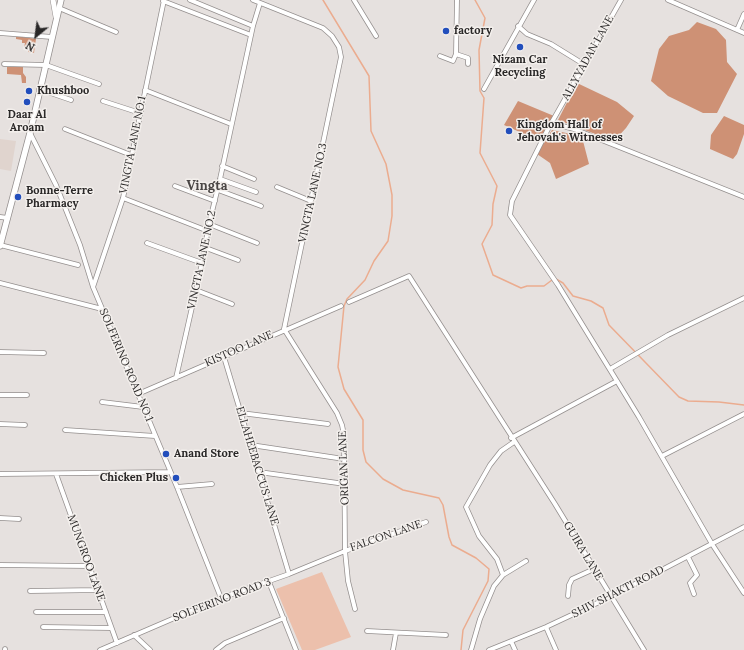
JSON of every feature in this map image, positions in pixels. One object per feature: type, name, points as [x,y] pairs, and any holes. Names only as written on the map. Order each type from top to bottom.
[{"type":"main road","points":[[0,246],[30,133],[39,89],[61,0]]},
{"type":"street","points":[[53,0],[56,18]]},
{"type":"street","points":[[190,0],[253,26]]},
{"type":"street","points":[[253,0],[260,3]]},
{"type":"street","points":[[354,0],[376,36]]},
{"type":"street","points":[[440,56],[452,61],[456,54],[457,0]]},
{"type":"street","points":[[484,89],[518,26],[534,0]]},
{"type":"street","name":"ALLYYADAN LANE","points":[[610,369],[558,285],[510,215],[512,201],[552,124],[621,0]]},
{"type":"street","points":[[668,0],[744,33]]},
{"type":"street","points":[[163,1],[251,35]]},
{"type":"street","name":"VINGTA LANE NO.1","points":[[93,287],[123,198],[163,1]]},
{"type":"street","name":"VINGTA LANE NO.2","points":[[176,378],[206,248],[209,224],[218,190],[231,124],[253,26],[260,3]]},
{"type":"street","name":"VINGTA LANE NO.3","points":[[260,3],[323,28],[332,36],[339,47],[341,58],[284,329]]},
{"type":"street","points":[[59,8],[116,32]]},
{"type":"street","points":[[737,30],[744,14]]},
{"type":"street","points":[[518,26],[527,34],[551,44],[585,65]]},
{"type":"street","points":[[0,33],[52,37]]},
{"type":"street","points":[[456,54],[468,58],[468,64]]},
{"type":"street","points":[[4,64],[46,65],[99,84]]},
{"type":"street","points":[[39,89],[71,100]]},
{"type":"street","points":[[145,90],[231,124]]},
{"type":"street","points":[[103,102],[140,113]]},
{"type":"street","points":[[552,124],[574,129],[744,197]]},
{"type":"street","points":[[65,129],[131,154]]},
{"type":"street","name":"SOLFERINO ROAD NO.1","points":[[30,133],[56,185],[80,245],[93,287],[222,598]]},
{"type":"street","points":[[222,166],[254,179]]},
{"type":"street","points":[[220,179],[256,192]]},
{"type":"street","points":[[175,186],[215,202]]},
{"type":"street","points":[[276,187],[311,200]]},
{"type":"street","points":[[218,190],[261,206]]},
{"type":"street","points":[[123,198],[208,231]]},
{"type":"street","points":[[0,217],[8,218]]},
{"type":"street","points":[[209,224],[257,243]]},
{"type":"street","points":[[147,243],[202,263]]},
{"type":"street","points":[[0,246],[78,265]]},
{"type":"street","points":[[206,248],[238,260]]},
{"type":"street","name":"GUIRA LANE","points":[[349,302],[409,276],[512,440],[555,504],[610,597],[644,650]]},
{"type":"street","points":[[0,282],[102,309]]},
{"type":"street","points":[[196,290],[232,304]]},
{"type":"street","points":[[744,298],[668,335],[610,369],[712,544],[744,592]]},
{"type":"street","name":"KISTOO LANE","points":[[138,394],[284,329],[341,306]]},
{"type":"street","name":"ORIGAN LANE","points":[[284,329],[337,413],[344,435],[345,550],[348,582],[355,609]]},
{"type":"street","points":[[0,352],[44,353]]},
{"type":"street","name":"ELLAHEEBACCUS LANE","points":[[224,357],[289,574]]},
{"type":"street","points":[[503,576],[497,559],[479,536],[466,507],[490,465],[512,440],[617,381]]},
{"type":"street","points":[[0,395],[27,395]]},
{"type":"street","points":[[102,402],[143,407]]},
{"type":"street","points":[[241,413],[328,424]]},
{"type":"street","points":[[662,456],[744,414]]},
{"type":"street","points":[[0,424],[25,425]]},
{"type":"street","points":[[65,430],[155,436]]},
{"type":"street","points":[[250,445],[344,459]]},
{"type":"street","points":[[0,474],[170,472]]},
{"type":"street","points":[[259,472],[345,484]]},
{"type":"street","name":"MUNGROO LANE","points":[[56,474],[117,643]]},
{"type":"street","points":[[177,487],[212,484]]},
{"type":"street","points":[[0,518],[19,518]]},
{"type":"street","name":"FALCON LANE","points":[[345,550],[426,522]]},
{"type":"street","name":"SHIV SHAKTI ROAD","points":[[489,650],[546,627],[610,597],[744,527]]},
{"type":"street","name":"SOLFERINO ROAD 3","points":[[100,650],[222,598],[269,582],[345,550]]},
{"type":"street","points":[[688,557],[697,575],[690,583],[694,594]]},
{"type":"street","points":[[470,650],[480,619],[494,586],[503,576],[526,561]]},
{"type":"street","points":[[0,565],[89,566]]},
{"type":"street","points":[[568,596],[569,585],[572,579],[594,569]]},
{"type":"street","points":[[269,582],[296,650]]},
{"type":"street","points":[[30,591],[98,590]]},
{"type":"street","points":[[36,612],[106,612]]},
{"type":"street","points":[[216,650],[224,643],[284,618]]},
{"type":"street","points":[[43,627],[111,628]]},
{"type":"street","points":[[546,627],[556,650]]},
{"type":"street","points":[[367,631],[446,635]]},
{"type":"street","points":[[393,650],[396,633]]},
{"type":"street","points":[[134,636],[150,650]]},
{"type":"street","points":[[511,640],[515,650]]},
{"type":"shaded area","points":[[697,22],[716,29],[726,40],[727,62],[737,74],[717,113],[703,113],[668,96],[651,81],[659,49],[669,36],[689,30]]},
{"type":"shaded area","points":[[16,36],[36,39],[34,53],[28,52],[29,47],[24,47],[25,43],[22,43],[22,40],[16,39]]},
{"type":"shaded area","points":[[7,67],[23,67],[26,83],[22,83],[21,75],[7,74]]},
{"type":"shaded area","points":[[577,83],[617,102],[634,116],[626,128],[614,141],[558,120]]},
{"type":"shaded area","points":[[518,101],[554,116],[540,141],[504,125]]},
{"type":"shaded area","points":[[724,116],[744,125],[744,134],[737,154],[733,159],[710,149],[711,135]]},
{"type":"shaded area","points":[[552,130],[571,134],[583,141],[589,164],[556,179],[550,163],[537,154]]},
{"type":"shaded area","points":[[0,139],[16,141],[11,171],[0,169]]},
{"type":"shaded area","points":[[322,572],[351,637],[315,650],[302,650],[276,589]]},
{"type":"waterway","points":[[323,0],[369,76],[371,131],[386,164],[392,195],[392,216],[388,241],[374,261],[365,280],[347,299],[344,306],[338,367],[344,389],[363,420],[363,450],[366,462],[383,479],[403,490],[439,498],[443,505],[452,545],[476,558],[489,569],[488,581],[463,630],[461,650]]},
{"type":"waterway","points":[[475,0],[485,18],[479,50],[480,91],[484,98],[480,153],[497,186],[493,204],[492,225],[482,244],[493,275],[521,288],[527,286],[544,286],[552,280]]},
{"type":"waterway","points":[[556,279],[563,283],[573,296],[591,301],[603,308],[609,325],[679,397],[688,401],[719,402],[744,405]]},
{"type":"place","name":"factory","points":[[446,31]]},
{"type":"place","name":"Nizam Car Recycling","points":[[520,47]]},
{"type":"place","name":"Khushboo","points":[[29,91]]},
{"type":"place","name":"Daar Al Aroam","points":[[27,102]]},
{"type":"place","name":"Kingdom Hall of Jehovah's Witnesses","points":[[509,131]]},
{"type":"place","name":"Bonne-Terre Pharmacy","points":[[18,197]]},
{"type":"place","name":"Anand Store","points":[[166,454]]},
{"type":"place","name":"Chicken Plus","points":[[176,478]]},
{"type":"district","name":"Vingta","points":[[207,186]]}]
